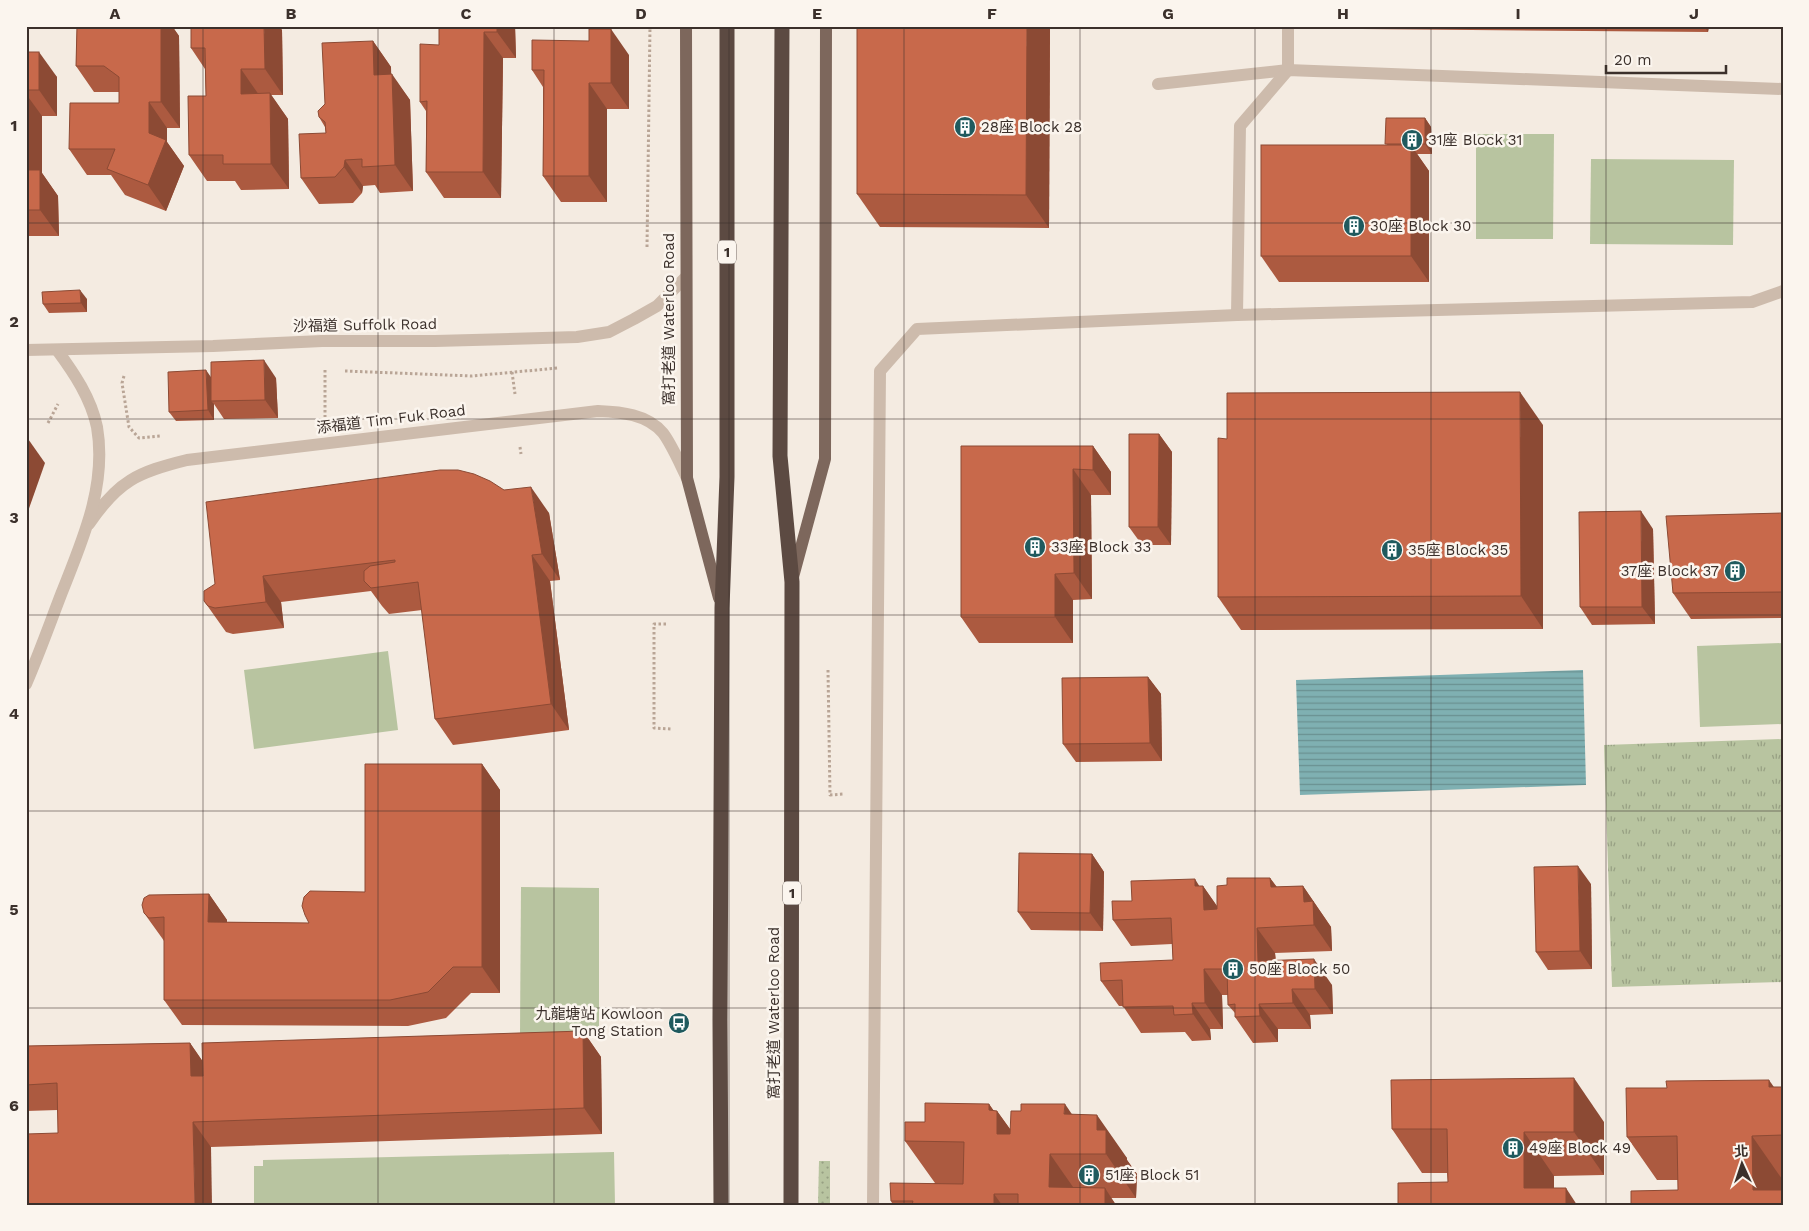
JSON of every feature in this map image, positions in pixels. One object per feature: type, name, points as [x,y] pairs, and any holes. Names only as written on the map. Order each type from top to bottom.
[{"type":"highway","name":"窩打老道 Waterloo Road","points":[[721,1205],[722,608],[727,478],[727,26]]},
{"type":"highway","name":"窩打老道 Waterloo Road","points":[[782,26],[780,456],[792,582],[791,1205]]},
{"type":"main road","name":"窩打老道 Waterloo Road","points":[[686,26],[687,478],[722,608]]},
{"type":"main road","name":"窩打老道 Waterloo Road","points":[[792,582],[825,459],[826,26]]},
{"type":"street","points":[[1237,315],[1240,126],[1288,70],[1288,26]]},
{"type":"street","points":[[1158,84],[1288,70],[1783,89]]},
{"type":"street","name":"沙福道 Suffolk Road","points":[[26,350],[322,340],[435,341],[577,337],[609,332],[634,320],[657,306],[686,277]]},
{"type":"street","points":[[873,1205],[880,371],[917,329],[1237,315],[1752,302],[1783,291]]},
{"type":"street","name":"添福道 Tim Fuk Road","points":[[26,684],[88,524],[98,482],[100,458],[96,426],[88,400],[77,378],[57,350]]},
{"type":"street","name":"添福道 Tim Fuk Road","points":[[88,524],[104,502],[120,487],[158,467],[187,460],[598,411],[623,412],[647,420],[662,433],[687,478]]},
{"type":"path","points":[[647,247],[650,26]]},
{"type":"path","points":[[125,373],[122,383],[129,427],[139,438]]},
{"type":"path","points":[[48,423],[58,404]]},
{"type":"path","points":[[666,624],[654,624],[654,728],[671,729]]},
{"type":"path","points":[[828,670],[830,794],[844,794]]},
{"type":"green space","points":[[1476,134],[1554,134],[1553,239],[1476,239]]},
{"type":"green space","points":[[1591,159],[1734,160],[1733,245],[1590,244]]},
{"type":"green space","points":[[1783,643],[1783,724],[1700,727],[1697,646]]},
{"type":"green space","points":[[388,651],[398,730],[254,749],[244,670]]},
{"type":"green space","points":[[1783,739],[1783,982],[1612,987],[1604,745]]},
{"type":"green space","points":[[521,887],[599,888],[599,1034],[520,1034]]},
{"type":"green space","points":[[614,1152],[615,1205],[254,1205],[254,1166],[263,1166],[263,1160]]},
{"type":"green space","points":[[819,1161],[830,1161],[830,1205],[818,1205]]},
{"type":"water","points":[[1583,670],[1586,785],[1300,795],[1296,680]]},
{"type":"building","points":[[77,26],[161,26],[161,102],[149,102],[149,133],[166,140],[148,185],[107,169],[115,149],[69,149],[70,103],[119,103],[119,77],[104,66],[76,66]]},
{"type":"building","points":[[191,26],[264,26],[265,69],[241,69],[241,94],[270,93],[271,164],[223,164],[223,155],[189,155],[188,96],[206,96],[205,48],[191,48]]},
{"type":"building","points":[[439,26],[497,26],[497,32],[484,32],[483,172],[426,172],[427,101],[420,102],[420,44],[439,45]]},
{"type":"building","name":"28座 Block 28","points":[[857,26],[1027,26],[1026,195],[857,194]]},
{"type":"building","points":[[589,29],[611,29],[611,83],[589,83],[589,176],[543,176],[544,70],[532,70],[532,40],[589,41]]},
{"type":"building","points":[[373,41],[374,75],[392,74],[395,165],[362,167],[362,159],[345,160],[344,167],[335,177],[301,178],[299,134],[326,133],[325,122],[319,117],[318,111],[325,104],[322,43]]},
{"type":"building","points":[[26,52],[39,52],[39,90],[26,90]]},
{"type":"building","points":[[1386,118],[1425,118],[1425,144],[1385,144]]},
{"type":"building","name":"30座 Block 30","points":[[1261,145],[1411,145],[1411,256],[1261,256]]},
{"type":"building","points":[[26,170],[40,170],[40,210],[26,210]]},
{"type":"building","points":[[80,290],[81,303],[43,304],[42,292]]},
{"type":"building","points":[[264,360],[265,400],[211,401],[211,362]]},
{"type":"building","points":[[206,370],[208,410],[169,412],[168,372]]},
{"type":"building","name":"35座 Block 35","points":[[1520,392],[1521,596],[1218,597],[1218,438],[1227,439],[1227,393]]},
{"type":"building","points":[[1129,434],[1159,434],[1158,527],[1129,527]]},
{"type":"building","name":"33座 Block 33","points":[[961,446],[1093,446],[1093,470],[1073,469],[1074,573],[1055,574],[1055,617],[961,617]]},
{"type":"building","points":[[440,470],[458,470],[474,474],[504,490],[531,487],[542,554],[532,555],[551,704],[435,719],[418,582],[371,588],[364,581],[364,571],[370,566],[395,562],[395,560],[263,576],[266,602],[215,608],[208,606],[204,601],[204,591],[215,584],[206,502]]},
{"type":"building","points":[[1641,511],[1642,607],[1580,607],[1579,512]]},
{"type":"building","points":[[1783,513],[1783,592],[1673,593],[1666,516]]},
{"type":"building","points":[[1148,677],[1150,743],[1063,744],[1062,678]]},
{"type":"building","points":[[365,764],[482,764],[482,967],[453,967],[428,992],[390,1000],[164,1000],[164,917],[149,918],[144,913],[142,905],[144,898],[149,895],[209,894],[208,922],[309,923],[302,906],[304,897],[310,891],[365,892]]},
{"type":"building","points":[[1019,853],[1092,854],[1090,913],[1018,912]]},
{"type":"building","points":[[1578,866],[1580,951],[1536,952],[1534,867]]},
{"type":"building","points":[[1227,878],[1270,878],[1271,887],[1303,886],[1304,902],[1313,901],[1314,925],[1257,928],[1258,961],[1314,959],[1315,989],[1292,989],[1293,1003],[1259,1004],[1260,1016],[1235,1017],[1235,1004],[1228,1005],[1227,969],[1204,969],[1205,1003],[1192,1003],[1193,1014],[1174,1015],[1173,1006],[1123,1007],[1122,980],[1101,981],[1100,963],[1173,960],[1171,918],[1113,920],[1112,901],[1132,901],[1131,881],[1195,879],[1195,886],[1203,886],[1204,910],[1217,909],[1217,886],[1227,885]]},
{"type":"building","points":[[583,1031],[584,1108],[193,1122],[195,1205],[26,1205],[26,1134],[58,1133],[57,1083],[26,1085],[26,1046],[190,1043],[191,1076],[203,1076],[202,1043]]},
{"type":"building","points":[[1574,1078],[1574,1132],[1524,1132],[1524,1188],[1566,1188],[1566,1205],[1398,1205],[1398,1183],[1448,1182],[1447,1129],[1392,1129],[1391,1080]]},
{"type":"building","points":[[1769,1080],[1769,1087],[1783,1087],[1783,1135],[1752,1136],[1753,1190],[1783,1190],[1783,1205],[1631,1205],[1631,1191],[1678,1190],[1677,1136],[1627,1137],[1626,1088],[1667,1088],[1666,1081]]},
{"type":"building","points":[[925,1103],[989,1104],[989,1110],[997,1111],[997,1134],[1010,1134],[1011,1111],[1021,1111],[1021,1104],[1065,1104],[1064,1114],[1097,1115],[1097,1130],[1106,1130],[1106,1154],[1050,1154],[1049,1187],[1105,1188],[1105,1205],[1018,1205],[1018,1194],[994,1194],[994,1205],[912,1205],[913,1201],[891,1201],[890,1183],[963,1184],[964,1142],[905,1141],[905,1122],[925,1122]]},
{"type":"place","name":"28座 Block 28","points":[[965,127]]},
{"type":"place","name":"31座 Block 31","points":[[1412,140]]},
{"type":"place","name":"30座 Block 30","points":[[1354,226]]},
{"type":"place","name":"33座 Block 33","points":[[1035,547]]},
{"type":"place","name":"35座 Block 35","points":[[1392,550]]},
{"type":"place","name":"37座 Block 37","points":[[1735,571]]},
{"type":"place","name":"50座 Block 50","points":[[1233,969]]},
{"type":"place","name":"九龍塘站 Kowloon Tong Station","points":[[679,1023]]},
{"type":"place","name":"49座 Block 49","points":[[1513,1148]]},
{"type":"place","name":"51座 Block 51","points":[[1089,1175]]}]
